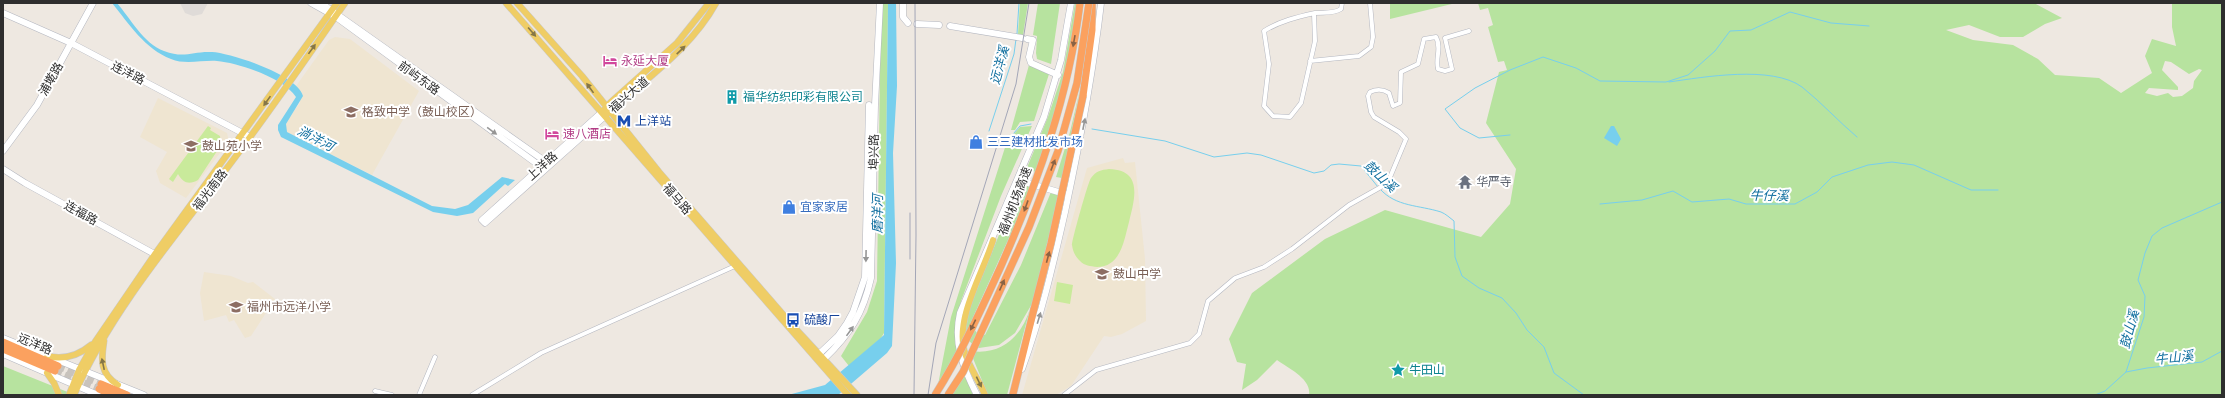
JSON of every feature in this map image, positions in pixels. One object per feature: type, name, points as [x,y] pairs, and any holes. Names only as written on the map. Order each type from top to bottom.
[{"type":"highway","name":"福州机场高速","points":[[935,395],[956,359],[1022,219],[1060,108],[1080,3]]},
{"type":"highway","name":"福州机场高速","points":[[948,395],[963,372],[1009,270],[1058,151],[1077,83],[1091,3]]},
{"type":"highway","points":[[1013,394],[1051,243],[1083,96],[1092,30],[1091,3]]},
{"type":"highway","name":"远洋路","points":[[3,342],[56,368],[3,348]]},
{"type":"highway","points":[[99,389],[112,395]]},
{"type":"highway","points":[[99,389],[127,395]]},
{"type":"main road","name":"浦墘路","points":[[3,151],[37,105],[93,3]]},
{"type":"main road","name":"前屿东路","points":[[312,3],[334,13]]},
{"type":"main road","name":"前屿东路","points":[[321,3],[546,166]]},
{"type":"main road","name":"福光南路","points":[[89,358],[104,338],[157,256],[250,136],[290,81],[334,13],[337,3]]},
{"type":"main road","name":"福光南路","points":[[89,358],[95,342],[284,77],[334,13],[346,3]]},
{"type":"main road","name":"福马路","points":[[506,3],[605,112],[819,354],[833,374]]},
{"type":"main road","name":"福马路","points":[[517,3],[582,76],[605,112],[735,266],[847,391],[857,395]]},
{"type":"main road","name":"福兴大道","points":[[605,112],[677,43],[709,3]]},
{"type":"main road","name":"福兴大道","points":[[605,112],[682,50],[698,31],[716,3]]},
{"type":"main road","name":"埠兴路","points":[[819,354],[838,336],[847,323],[855,307],[864,277],[872,105],[880,3]]},
{"type":"main road","points":[[903,3],[903,17],[908,23]]},
{"type":"main road","points":[[977,395],[962,362],[957,338],[957,325],[964,301],[992,240],[1044,117],[1058,75],[1071,3]]},
{"type":"main road","points":[[1013,394],[1048,288],[1069,195],[1084,121],[1101,3]]},
{"type":"main road","name":"连洋路","points":[[3,13],[71,43],[250,136]]},
{"type":"main road","points":[[917,24],[939,25]]},
{"type":"main road","points":[[950,26],[1027,39],[1031,63],[1058,75]]},
{"type":"main road","name":"埠兴路","points":[[824,360],[854,326],[866,298],[871,278],[872,105]]},
{"type":"main road","name":"上洋路","points":[[483,221],[605,112]]},
{"type":"main road","name":"连福路","points":[[3,168],[25,183],[157,256]]},
{"type":"main road","points":[[1018,180],[1069,195]]},
{"type":"main road","points":[[985,395],[966,354],[963,326],[969,303],[986,264],[992,240]]},
{"type":"main road","points":[[3,338],[144,395]]},
{"type":"main road","points":[[104,338],[102,367],[111,380],[118,385]]},
{"type":"main road","points":[[47,356],[69,357],[83,352],[95,342]]},
{"type":"main road","points":[[3,354],[76,385],[99,389]]},
{"type":"main road","points":[[74,395],[76,385],[89,358]]},
{"type":"main road","points":[[47,373],[54,382],[59,395]]},
{"type":"main road","points":[[68,395],[76,385]]},
{"type":"street","points":[[1314,14],[1314,41],[1301,103],[1290,116],[1272,116],[1264,106],[1270,64],[1264,31],[1278,23],[1314,14],[1336,12],[1340,9],[1342,3]]},
{"type":"street","points":[[1310,61],[1359,56],[1371,47],[1373,36],[1370,3]]},
{"type":"street","points":[[1388,182],[1406,139],[1399,132],[1374,117],[1371,112],[1368,96],[1370,92],[1377,89],[1384,90],[1389,93],[1393,106],[1400,103],[1401,72],[1418,64],[1424,39],[1436,37],[1439,43],[1438,69],[1445,71],[1452,69],[1445,38],[1469,31]]},
{"type":"street","points":[[1064,395],[1096,370],[1190,344],[1199,334],[1208,301],[1235,278],[1264,267],[1292,249],[1349,205],[1381,187]]},
{"type":"street","points":[[472,395],[541,353],[735,266]]},
{"type":"street","points":[[419,395],[435,357]]},
{"type":"street","points":[[375,391],[392,395]]},
{"type":"shaded area","points":[[180,3],[208,3],[202,14],[193,16],[185,13]]},
{"type":"shaded area","name":"格致中学（鼓山校区）","points":[[335,37],[350,39],[419,91],[372,175],[287,132],[285,128],[287,121],[300,103],[299,89],[296,86],[329,40]]},
{"type":"shaded area","name":"鼓山苑小学","points":[[158,98],[227,133],[229,141],[186,198],[160,183],[156,171],[167,152],[140,137]]},
{"type":"shaded area","name":"鼓山中学","points":[[1123,158],[1125,163],[1135,162],[1145,259],[1146,321],[1122,334],[1111,337],[1104,336],[1071,386],[1056,395],[1022,395],[1087,168]]},
{"type":"shaded area","name":"福州市远洋小学","points":[[204,272],[231,276],[248,283],[253,282],[275,299],[251,336],[245,338],[234,320],[229,322],[226,315],[204,321],[200,293]]},
{"type":"green space","points":[[881,3],[888,3],[884,333],[881,338],[849,366],[841,356],[867,312],[877,281]]},
{"type":"green space","points":[[1020,3],[1028,3],[1023,35],[1018,34]]},
{"type":"green space","points":[[1038,3],[1060,3],[1051,64],[1037,59],[1037,36],[1033,35]]},
{"type":"green space","points":[[1075,3],[1078,3],[1066,76],[1037,172],[1026,170],[1048,117],[1063,72]]},
{"type":"green space","points":[[1390,3],[1456,3],[1390,19]]},
{"type":"green space","points":[[1478,3],[2034,3],[2062,18],[2045,24],[2023,37],[2000,37],[1969,25],[1946,30],[1973,40],[2013,45],[2038,59],[2055,75],[2099,78],[2121,93],[2152,73],[2145,56],[2152,39],[2176,46],[2172,27],[2172,3],[2222,3],[2222,395],[1309,395],[1309,389],[1303,379],[1293,370],[1277,360],[1257,380],[1242,390],[1246,364],[1237,362],[1229,339],[1252,293],[1325,239],[1385,210],[1481,237],[1510,204],[1516,169],[1486,123],[1499,72],[1507,70],[1504,61],[1498,62],[1488,27],[1493,25],[1488,8],[1480,10]],"holes":[[[2165,61],[2171,62],[2189,74],[2199,69],[2202,70],[2194,81],[2193,88],[2182,96],[2173,97],[2168,93],[2157,96],[2145,93],[2149,88],[2178,90],[2178,87],[2162,70]]]},
{"type":"green space","points":[[1029,65],[1049,74],[1034,121],[1020,122],[1015,130],[1011,130]]},
{"type":"green space","points":[[1081,85],[1062,178],[1056,177],[1070,132]]},
{"type":"green space","points":[[208,126],[211,128],[210,130],[220,136],[221,145],[198,180],[189,183],[184,181],[178,174],[173,182],[169,179]]},
{"type":"green space","points":[[1032,126],[1001,196],[961,301],[958,322],[958,352],[938,385],[951,317],[1009,135],[1014,134],[1020,127]]},
{"type":"green space","points":[[1109,169],[1127,174],[1132,180],[1134,187],[1133,204],[1123,244],[1116,258],[1105,266],[1090,266],[1082,263],[1078,259],[1072,245],[1089,182],[1091,178],[1099,171]]},
{"type":"green space","points":[[1023,185],[1032,187],[970,324],[977,333],[985,335],[1021,265],[1051,192],[1059,194],[1033,302],[1015,333],[999,345],[979,348],[970,342],[966,330],[969,309],[1016,193]]},
{"type":"green space","points":[[1057,282],[1073,285],[1070,304],[1054,301]]},
{"type":"green space","points":[[1030,309],[1007,395],[988,395],[970,351],[981,352],[991,350],[1008,342],[1021,328]]},
{"type":"green space","points":[[3,366],[75,395],[3,395]]},
{"type":"green space","points":[[965,374],[973,395],[951,395]]},
{"type":"water","points":[[112,3],[117,3],[144,37],[157,48],[183,55],[212,52],[234,56],[263,66],[289,80],[298,88],[303,96],[286,124],[287,132],[432,206],[455,209],[468,205],[502,177],[515,180],[508,186],[505,184],[473,213],[457,216],[433,212],[281,137],[278,130],[278,125],[296,97],[282,84],[248,68],[226,62],[182,62],[162,55],[138,35]]},
{"type":"water","points":[[888,3],[896,3],[897,86],[893,153],[896,263],[892,346],[887,353],[838,395],[788,395],[825,385],[884,335]]},
{"type":"water","points":[[1611,126],[1614,126],[1621,139],[1617,146],[1604,138]]},
{"type":"waterway","name":"远洋溪","points":[[1017,34],[1019,3]]},
{"type":"waterway","points":[[1510,135],[1479,138],[1460,128],[1445,109],[1475,88],[1510,70],[1543,57],[1576,68],[1600,81],[1666,82],[1688,75],[1715,51],[1730,31],[1751,30],[1790,12],[1831,23],[1869,26]]},
{"type":"waterway","name":"远洋溪","points":[[989,131],[1014,54],[1016,39]]},
{"type":"waterway","points":[[1669,82],[1737,74],[1756,74],[1789,80],[1802,87],[1857,137]]},
{"type":"waterway","name":"牛山溪","points":[[1014,133],[1020,126],[1031,124]]},
{"type":"waterway","name":"鼓山溪","points":[[1092,129],[1165,141],[1214,157],[1247,153],[1261,155],[1314,173],[1324,171],[1331,165],[1339,164],[1361,166],[1378,187]]},
{"type":"waterway","name":"牛仔溪","points":[[1600,204],[1642,200],[1673,191],[1692,202],[1729,199],[1746,204],[1795,204],[1817,192],[1832,177],[1868,165],[1892,162],[1914,165],[1971,190],[1998,190]]},
{"type":"waterway","name":"鼓山溪","points":[[1380,189],[1393,199],[1408,205],[1441,212],[1454,221],[1455,257],[1462,276],[1479,288],[1502,298],[1516,313],[1527,330],[1544,347],[1554,373],[1584,395]]},
{"type":"waterway","name":"鼓山溪","points":[[2095,395],[2105,391],[2126,372],[2144,317],[2145,296],[2138,280],[2145,253],[2152,236],[2162,228],[2222,202]]},
{"type":"waterway","name":"牛山溪","points":[[2126,372],[2147,368],[2202,362],[2222,351]]},
{"type":"tunnel","points":[[58,366],[101,384]]},
{"type":"tunnel","points":[[55,371],[99,389]]},
{"type":"railway","points":[[914,395],[916,235],[915,3]]},
{"type":"railway","points":[[928,395],[936,343],[1016,84],[1029,3]]},
{"type":"railway","points":[[910,213],[910,259]]},
{"type":"place","name":"永延大厦","points":[[610,61]]},
{"type":"place","name":"福华纺织印彩有限公司","points":[[732,97]]},
{"type":"place","name":"格致中学（鼓山校区）","points":[[351,112]]},
{"type":"place","name":"上洋站","points":[[624,121]]},
{"type":"place","name":"速八酒店","points":[[552,134]]},
{"type":"place","name":"三三建材批发市场","points":[[976,142]]},
{"type":"place","name":"鼓山苑小学","points":[[191,146]]},
{"type":"place","name":"华严寺","points":[[1465,182]]},
{"type":"place","name":"宜家家居","points":[[789,207]]},
{"type":"place","name":"鼓山中学","points":[[1102,274]]},
{"type":"place","name":"福州市远洋小学","points":[[236,307]]},
{"type":"place","name":"硫酸厂","points":[[793,320]]},
{"type":"place","name":"牛田山","points":[[1398,370]]},
{"type":"water label","name":"淌洋河","points":[[316,138]]},
{"type":"water label","name":"磨洋河","points":[[877,214]]}]
